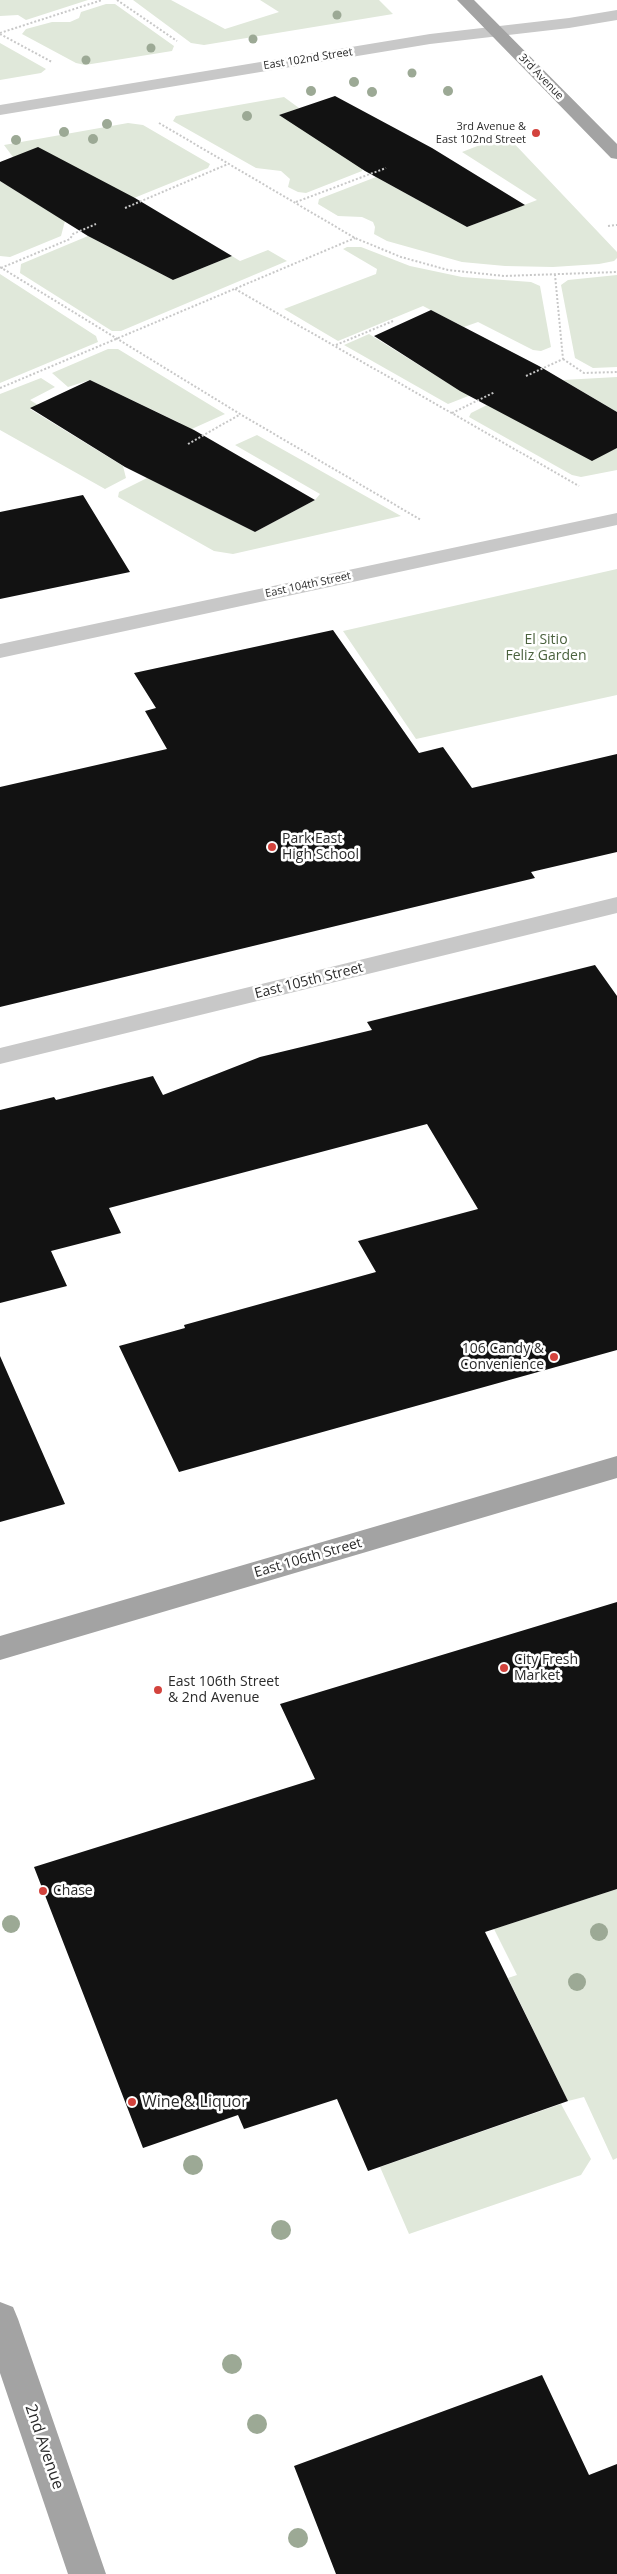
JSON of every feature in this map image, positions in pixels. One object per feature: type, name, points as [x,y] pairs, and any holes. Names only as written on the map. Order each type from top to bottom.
[{"type":"main road","name":"3rd Avenue","points":[[466,0],[617,154]]},
{"type":"main road","name":"East 106th Street","points":[[0,1648],[617,1467]]},
{"type":"main road","name":"2nd Avenue","points":[[0,2319],[88,2574]]},
{"type":"street","name":"East 102nd Street","points":[[0,110],[430,39],[617,15]]},
{"type":"street","name":"East 104th Street","points":[[0,651],[617,519]]},
{"type":"street","name":"East 105th Street","points":[[0,1056],[617,905]]},
{"type":"path","points":[[0,33],[102,0]]},
{"type":"path","points":[[117,0],[179,42]]},
{"type":"path","points":[[0,33],[56,64]]},
{"type":"path","points":[[154,120],[355,238],[401,257],[448,270],[504,276],[617,272]]},
{"type":"path","points":[[125,208],[228,163]]},
{"type":"path","points":[[296,202],[386,168]]},
{"type":"path","points":[[0,268],[70,239],[73,234],[96,224]]},
{"type":"path","points":[[608,226],[617,225]]},
{"type":"path","points":[[0,388],[355,238]]},
{"type":"path","points":[[0,268],[115,339],[423,522]]},
{"type":"path","points":[[555,275],[563,359]]},
{"type":"path","points":[[235,289],[584,489]]},
{"type":"path","points":[[335,345],[393,321]]},
{"type":"path","points":[[563,359],[584,373],[617,372]]},
{"type":"path","points":[[526,376],[563,359]]},
{"type":"path","points":[[452,413],[495,392]]},
{"type":"path","points":[[188,444],[240,414]]},
{"type":"green space","points":[[0,0],[88,0],[26,20],[18,15],[0,16]]},
{"type":"green space","points":[[133,0],[171,0],[225,29],[279,12],[260,0],[379,0],[393,14],[204,45],[191,43]]},
{"type":"green space","points":[[106,4],[115,4],[174,46],[172,51],[85,65],[76,63],[22,34],[26,29],[52,22],[70,22],[79,18],[81,12]]},
{"type":"green space","points":[[0,43],[46,69],[41,73],[0,80]]},
{"type":"green space","points":[[284,97],[299,108],[280,115],[363,167],[362,171],[306,193],[298,192],[288,187],[290,179],[281,171],[256,168],[173,121],[176,116]]},
{"type":"green space","points":[[128,123],[143,125],[210,164],[208,168],[134,198],[13,157],[4,145]]},
{"type":"green space","points":[[496,133],[507,136],[617,252],[617,258],[614,261],[599,264],[553,267],[505,266],[462,262],[387,241],[374,234],[375,227],[373,222],[362,217],[338,216],[318,204],[319,199],[376,177],[467,227],[537,200],[462,152],[480,145],[475,141]]},
{"type":"green space","points":[[0,181],[65,221],[61,236],[10,257],[0,256]]},
{"type":"green space","points":[[88,236],[173,280],[232,256],[240,261],[268,250],[287,261],[121,331],[112,331],[20,273],[21,264]]},
{"type":"green space","points":[[347,247],[361,247],[410,266],[462,277],[531,282],[540,286],[551,347],[541,351],[533,350],[478,322],[464,327],[423,306],[338,341],[284,309],[376,274],[377,269],[343,249]]},
{"type":"green space","points":[[0,274],[96,336],[98,342],[0,383]]},
{"type":"green space","points":[[617,275],[617,367],[593,368],[575,358],[561,285],[568,280]]},
{"type":"green space","points":[[369,334],[451,385],[471,395],[448,404],[344,345]]},
{"type":"green space","points":[[108,349],[118,349],[225,414],[174,437],[180,423],[90,380],[68,387],[52,373]]},
{"type":"green space","points":[[617,377],[617,412],[563,380]]},
{"type":"green space","points":[[41,378],[55,387],[30,400],[38,405],[30,409],[123,466],[126,478],[105,489],[0,430],[0,394]]},
{"type":"green space","points":[[487,405],[592,460],[617,448],[617,470],[581,477],[572,475],[469,417],[471,413]]},
{"type":"green space","points":[[257,435],[401,516],[233,554],[214,551],[118,497],[119,492],[147,478],[255,532],[315,500],[320,494],[235,445]]},
{"type":"green space","name":"El Sitio Feliz Garden","points":[[617,569],[617,695],[416,739],[343,631]]},
{"type":"green space","points":[[617,1889],[617,2158],[613,2160],[584,2097],[568,2101],[508,1978],[517,1975],[494,1929]]},
{"type":"green space","points":[[561,2104],[591,2159],[581,2175],[409,2234],[380,2167]]},
{"type":"building","points":[[335,96],[432,148],[525,205],[467,227],[365,171],[279,115]]},
{"type":"building","points":[[38,147],[135,198],[232,256],[173,280],[88,236],[0,181],[0,162]]},
{"type":"building","points":[[431,310],[539,366],[617,412],[617,448],[592,461],[460,391],[374,336]]},
{"type":"building","points":[[90,380],[194,430],[315,500],[255,532],[125,467],[30,408]]},
{"type":"building","points":[[83,495],[130,572],[0,599],[0,512]]},
{"type":"building","points":[[333,630],[419,753],[443,747],[472,788],[617,754],[617,852],[531,872],[535,878],[0,1007],[0,787],[167,749],[145,711],[156,708],[134,673]]},
{"type":"building","points":[[595,965],[617,996],[617,1350],[179,1472],[119,1346],[185,1328],[184,1325],[376,1272],[358,1241],[478,1209],[427,1124],[109,1208],[121,1233],[51,1251],[67,1286],[0,1303],[0,1110],[54,1097],[56,1100],[153,1076],[163,1095],[260,1057],[372,1030],[367,1022]]},
{"type":"building","points":[[0,1356],[65,1504],[0,1522]]},
{"type":"building","points":[[617,1602],[617,1889],[485,1932],[568,2101],[368,2171],[337,2099],[244,2129],[238,2115],[143,2148],[34,1867],[315,1779],[280,1704]]},
{"type":"building","points":[[542,2375],[589,2475],[617,2464],[617,2574],[336,2574],[294,2466]]},
{"type":"place","name":"3rd Avenue & East 102nd Street","points":[[536,133]]},
{"type":"place","name":"Park East High School","points":[[272,847]]},
{"type":"place","name":"106 Candy & Convenience","points":[[554,1357]]},
{"type":"place","name":"City Fresh Market","points":[[504,1668]]},
{"type":"place","name":"East 106th Street & 2nd Avenue","points":[[158,1690]]},
{"type":"place","name":"Chase","points":[[43,1891]]},
{"type":"place","name":"Wine & Liquor","points":[[132,2102]]}]
